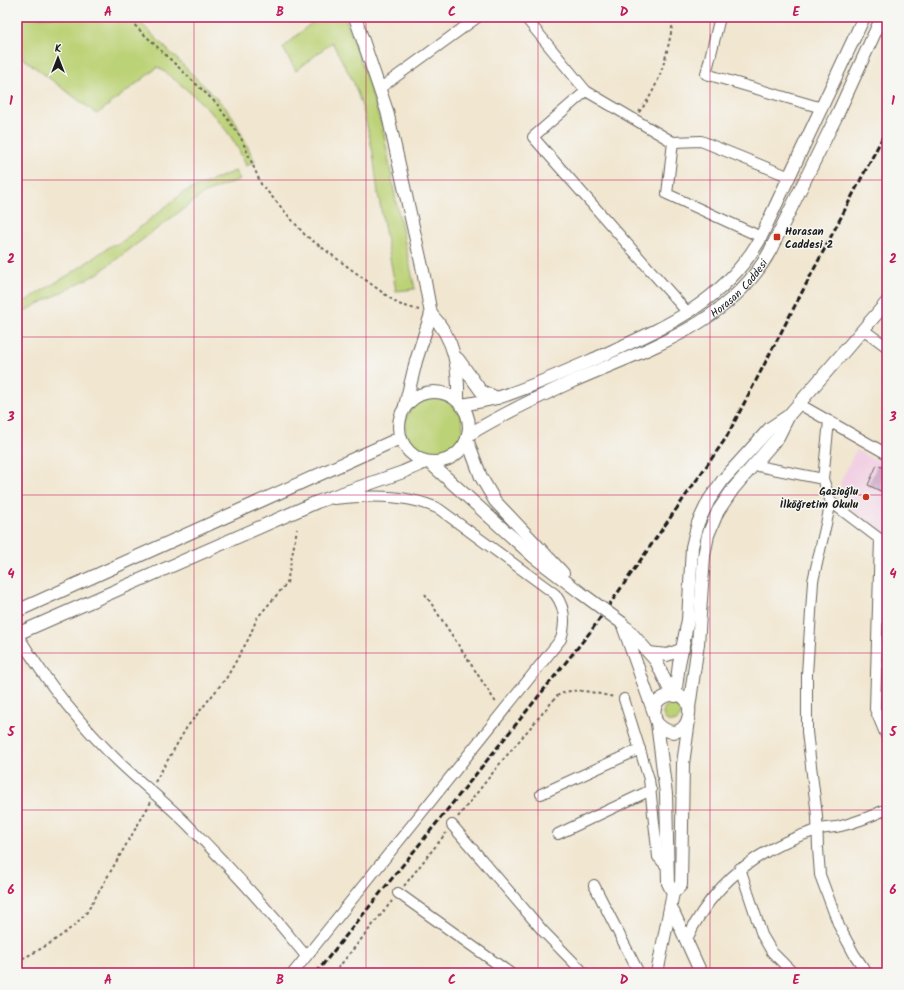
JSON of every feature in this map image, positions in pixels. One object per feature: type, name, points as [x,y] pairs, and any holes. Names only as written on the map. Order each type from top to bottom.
[{"type":"street","points":[[355,17],[387,111],[423,271],[431,314],[448,337],[455,355],[460,403],[469,420],[468,437],[481,477],[496,501],[581,593]]},
{"type":"street","points":[[379,89],[478,17]]},
{"type":"street","points":[[525,17],[586,91],[673,142],[701,141],[790,177]]},
{"type":"street","points":[[720,17],[706,74],[822,108]]},
{"type":"street","name":"Horasan Caddesi","points":[[460,403],[497,398],[635,341],[688,313],[718,290],[733,276],[752,253],[761,237],[864,17]]},
{"type":"street","name":"Horasan Caddesi","points":[[468,437],[492,421],[570,383],[668,341],[710,315],[748,284],[770,251],[838,113],[882,17]]},
{"type":"street","points":[[586,91],[533,137],[688,313]]},
{"type":"street","points":[[673,142],[667,194],[761,237]]},
{"type":"street","points":[[657,973],[673,893],[680,884],[683,764],[698,644],[702,568],[708,535],[723,503],[753,465],[778,438],[790,415],[887,302]]},
{"type":"street","points":[[431,314],[416,362],[405,406],[399,419],[400,438],[409,453],[427,462],[534,557],[622,623],[656,661],[674,695]]},
{"type":"street","points":[[864,330],[887,347]]},
{"type":"street","points":[[455,355],[481,391],[497,398]]},
{"type":"street","points":[[405,406],[416,396],[431,392],[445,394],[460,403]]},
{"type":"street","points":[[799,404],[887,454]]},
{"type":"street","points":[[674,695],[688,620],[692,547],[703,512],[716,490],[736,465],[770,428],[790,415]]},
{"type":"street","points":[[829,421],[823,479],[831,502],[813,582],[806,674],[807,732],[818,829],[819,863],[825,891],[846,940],[867,973]]},
{"type":"street","points":[[306,956],[248,886],[186,823],[105,749],[72,712],[40,669],[17,634],[317,502],[427,462],[437,463],[451,458],[462,449],[468,437]]},
{"type":"street","points":[[17,611],[400,438]]},
{"type":"street","points":[[753,465],[823,479]]},
{"type":"street","points":[[293,973],[561,639],[564,627],[564,615],[561,602],[555,594],[438,509],[428,504],[404,499],[369,497],[345,498],[317,502]]},
{"type":"street","points":[[831,502],[884,541],[875,709],[887,738]]},
{"type":"street","points":[[622,623],[656,718],[666,794],[668,883],[673,893]]},
{"type":"street","points":[[649,653],[667,655],[683,649]]},
{"type":"street","points":[[674,695],[683,699],[689,713],[686,724],[677,730],[666,730],[656,718],[658,702],[667,696],[674,695]]},
{"type":"street","points":[[624,699],[651,790],[658,857],[667,867]]},
{"type":"street","points":[[541,794],[640,749]]},
{"type":"street","points":[[558,834],[651,790]]},
{"type":"street","points":[[686,941],[708,902],[727,880],[740,868],[771,848],[818,829],[840,827],[887,810]]},
{"type":"street","points":[[452,825],[543,931],[584,973]]},
{"type":"street","points":[[740,868],[764,939],[772,952],[793,973]]},
{"type":"street","points":[[594,885],[639,973]]},
{"type":"street","points":[[398,893],[510,973]]},
{"type":"street","points":[[671,907],[701,973]]},
{"type":"path","points":[[126,17],[218,104],[241,138],[261,184],[305,235],[398,304],[431,314]]},
{"type":"path","points":[[633,119],[646,103],[655,86],[667,53],[674,17]]},
{"type":"path","points":[[17,961],[48,944],[78,922],[87,912],[187,727],[227,677],[249,638],[257,618],[288,583],[297,529]]},
{"type":"path","points":[[425,594],[502,713]]},
{"type":"path","points":[[334,973],[502,761],[557,696],[566,692],[576,691],[624,699]]},
{"type":"shaded area","name":"Gazioğlu İlköğretim Okulu","points":[[856,450],[887,465],[887,537],[851,511],[840,483]]},
{"type":"green space","points":[[17,17],[135,17],[225,107],[233,117],[255,162],[246,166],[231,137],[221,123],[197,98],[158,67],[97,114],[17,54]]},
{"type":"green space","points":[[318,17],[345,17],[364,70],[383,129],[396,201],[415,289],[396,291],[378,193],[373,153],[364,113],[354,83],[332,42],[296,71],[283,48]]},
{"type":"green space","points":[[235,171],[240,179],[203,194],[97,274],[17,315],[17,293],[25,301],[70,274],[112,245],[119,244],[184,192]]},
{"type":"green space","points":[[434,398],[450,403],[458,411],[463,427],[458,443],[450,451],[434,456],[418,451],[410,443],[405,427],[410,411],[418,403]]},
{"type":"green space","points":[[672,704],[678,707],[681,713],[678,719],[672,722],[666,719],[663,713],[666,707]]},
{"type":"building","points":[[877,465],[887,469],[887,494],[868,485]]},
{"type":"railway","points":[[316,973],[591,631],[726,438],[887,129]]},
{"type":"place","name":"Horasan Caddesi 2","points":[[777,237]]},
{"type":"place","name":"Gazioğlu İlköğretim Okulu","points":[[866,497]]}]
